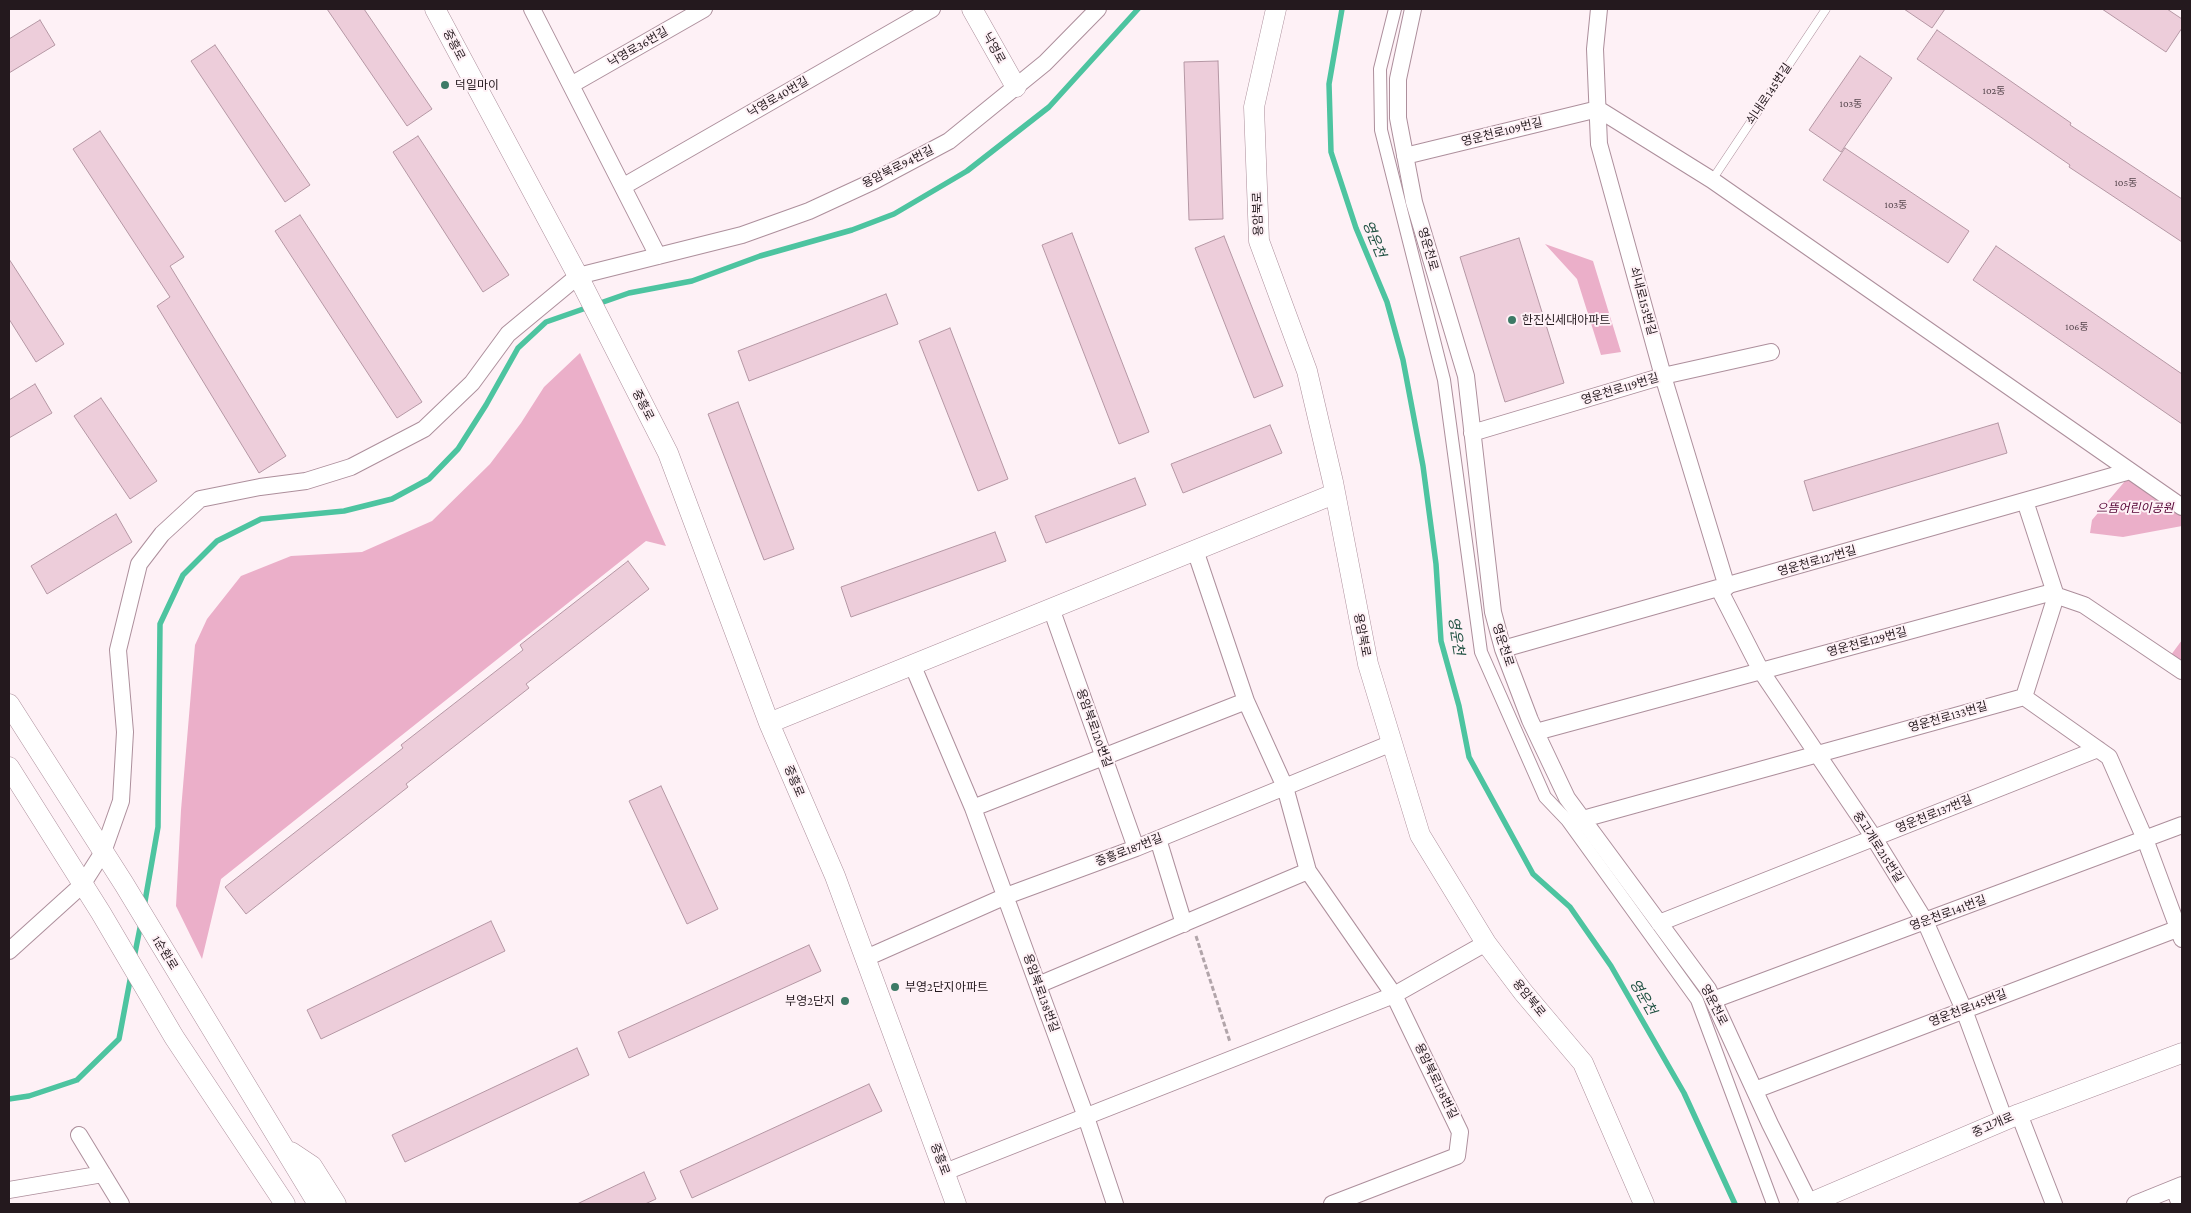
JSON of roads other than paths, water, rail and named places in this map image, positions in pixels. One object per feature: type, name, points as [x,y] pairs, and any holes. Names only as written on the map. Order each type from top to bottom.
[{"type":"street","name":"중흥로","points":[[435,9],[582,284],[668,453],[769,722],[835,876],[956,1204]]},
{"type":"street","points":[[532,9],[624,186],[658,256]]},
{"type":"street","name":"낙영로36번길","points":[[571,85],[704,9]]},
{"type":"street","name":"낙영로40번길","points":[[624,186],[932,9]]},
{"type":"street","name":"낙영로","points":[[972,9],[1016,87]]},
{"type":"street","name":"용암북로94번길","points":[[582,284],[658,256],[742,236],[809,210],[874,181],[949,141],[1045,63],[1098,9]]},
{"type":"street","name":"용암북로","points":[[1276,9],[1254,107],[1259,241],[1307,371],[1333,482],[1368,664],[1420,835],[1486,943],[1523,992],[1582,1063],[1644,1204]]},
{"type":"street","points":[[1394,9],[1380,69],[1381,130],[1444,380],[1481,652],[1545,797],[1567,820],[1697,1000],[1773,1204]]},
{"type":"street","name":"쇠내로153번길","points":[[1599,9],[1595,49],[1599,144],[1723,588]]},
{"type":"street","name":"영운천로","points":[[1415,12],[1398,79],[1398,118],[1414,202],[1466,376],[1493,612],[1503,649],[1536,732],[1567,798],[1708,989],[1809,1204]]},
{"type":"street","points":[[1598,109],[1712,180],[2130,471],[2181,503]]},
{"type":"street","name":"영운천로109번길","points":[[1406,156],[1598,109]]},
{"type":"street","points":[[9,951],[82,885],[103,852],[121,801],[126,732],[118,650],[139,564],[162,534],[200,499],[260,487],[306,482],[351,467],[424,430],[472,383],[508,334],[582,284]]},
{"type":"street","name":"영운천로119번길","points":[[1472,433],[1663,376],[1771,352]]},
{"type":"street","name":"영운천로127번길","points":[[1503,649],[2130,471]]},
{"type":"street","points":[[769,722],[1334,494]]},
{"type":"street","points":[[2025,501],[2056,596],[2024,696],[2109,757],[2181,931]]},
{"type":"street","name":"용암북로138번길","points":[[1195,550],[1246,701],[1285,788],[1308,872],[1394,995],[1460,1132],[1457,1156],[1332,1204]]},
{"type":"street","name":"중고개로215번길","points":[[1723,588],[1761,671],[1874,838],[1925,921],[2012,1117],[2054,1204]]},
{"type":"street","name":"영운천로129번길","points":[[1536,732],[2048,593],[2084,605],[2182,671]]},
{"type":"street","name":"용암북로120번길","points":[[1051,608],[1136,848]]},
{"type":"street","points":[[912,664],[973,808],[1006,896]]},
{"type":"street","name":"영운천로133번길","points":[[1583,819],[2024,696]]},
{"type":"street","points":[[973,808],[1246,701]]},
{"type":"street","name":"1순환로","points":[[9,704],[124,884],[318,1204]]},
{"type":"street","name":"중흥로187번길","points":[[866,958],[1006,896],[1136,848],[1392,743]]},
{"type":"street","name":"영운천로137번길","points":[[1659,923],[2098,749]]},
{"type":"street","points":[[9,767],[101,913],[174,1037],[281,1201]]},
{"type":"street","name":"영운천로141번길","points":[[1713,1000],[2182,825]]},
{"type":"street","points":[[1158,839],[1188,922]]},
{"type":"street","points":[[1038,985],[1308,872]]},
{"type":"street","name":"용암북로138번길","points":[[1006,896],[1086,1117],[1115,1204]]},
{"type":"street","name":"영운천로145번길","points":[[1754,1090],[1964,1010],[2181,931]]},
{"type":"street","points":[[945,1172],[1394,995],[1486,943]]},
{"type":"street","name":"중고개로","points":[[1809,1204],[2012,1117],[2182,1054]]},
{"type":"street","points":[[79,1134],[121,1204]]},
{"type":"street","points":[[284,1146],[312,1166],[336,1204]]},
{"type":"street","points":[[9,1190],[103,1174]]},
{"type":"street","points":[[2134,1204],[2178,1187],[2180,1204]]},
{"type":"lane","name":"쇠내로145번길","points":[[1712,180],[1826,9]]},
{"type":"waterway","points":[[144,907],[158,827],[160,624],[183,575],[217,541],[261,519],[344,511],[392,499],[429,479],[458,449],[486,405],[518,348],[546,322],[629,293],[692,281],[760,256],[852,230],[894,214],[967,171],[1049,107],[1138,9]]},
{"type":"waterway","name":"영운천","points":[[1342,9],[1329,84],[1331,152],[1356,228],[1387,302],[1403,360],[1423,466],[1436,564],[1441,641],[1459,706],[1469,757],[1533,874],[1570,907],[1611,966],[1684,1093],[1735,1204]]},
{"type":"waterway","points":[[134,958],[141,923]]},
{"type":"waterway","points":[[9,1099],[29,1096],[77,1080],[119,1039],[131,975]]},
{"type":"place","name":"덕일마이","points":[[445,85]]},
{"type":"place","name":"한진신세대아파트","points":[[1512,320]]},
{"type":"place","name":"부영2단지아파트","points":[[895,987]]},
{"type":"place","name":"부영2단지","points":[[845,1001]]},
{"type":"park label","name":"으뜸어린이공원","points":[[2135,508]]}]
